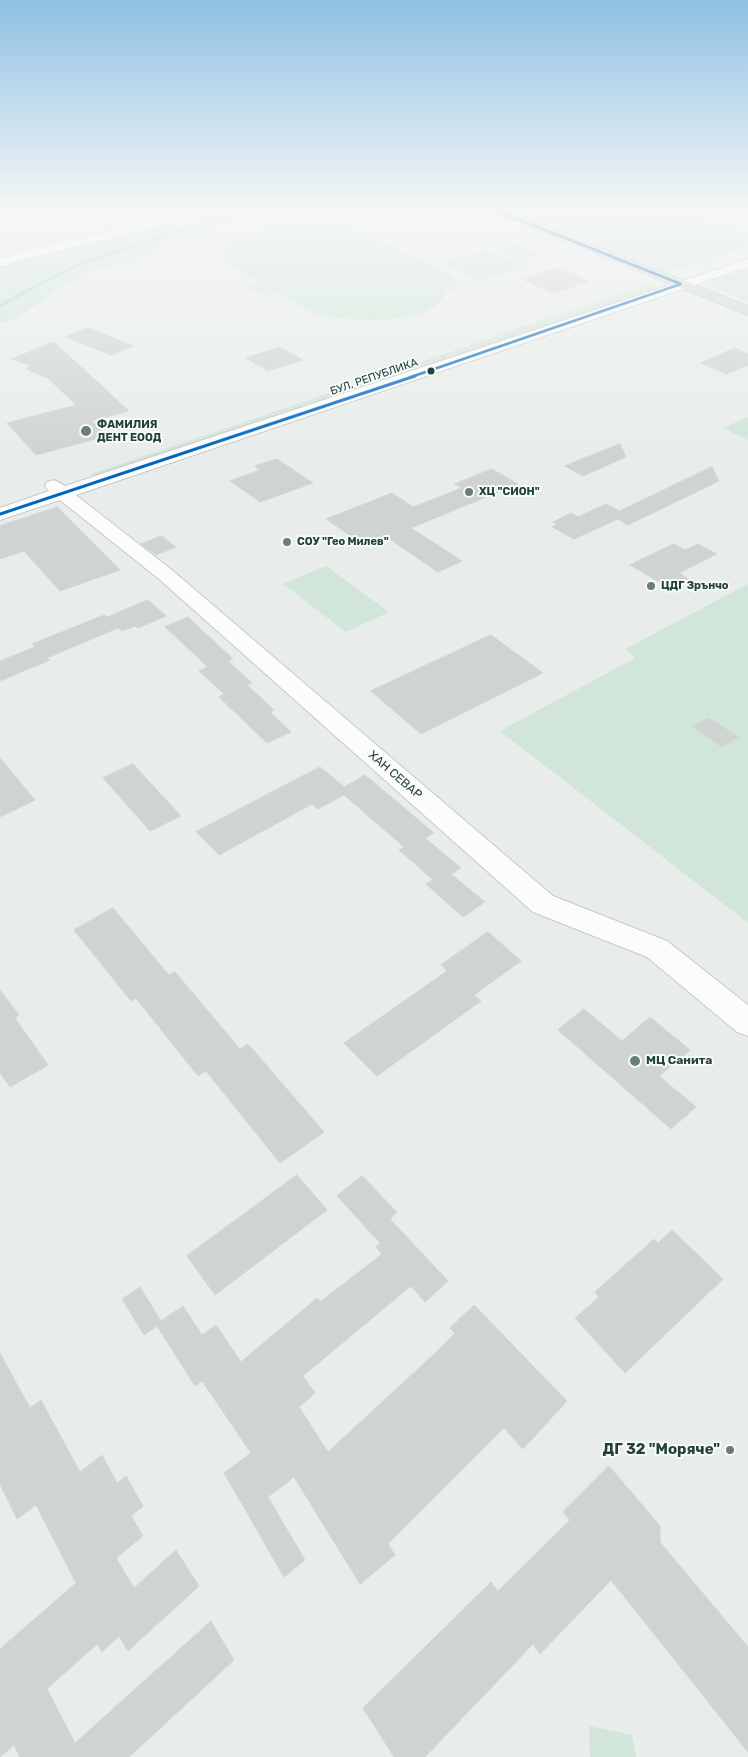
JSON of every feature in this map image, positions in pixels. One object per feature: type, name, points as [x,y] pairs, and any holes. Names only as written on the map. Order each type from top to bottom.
[{"type":"main road","points":[[699,291],[748,311]]},
{"type":"street","name":"БУЛ. РЕПУБЛИКА","points":[[0,514],[58,490],[645,291]]},
{"type":"street","name":"БУЛ. РЕПУБЛИКА","points":[[0,504],[58,490]]},
{"type":"street","name":"ХАН СЕВАР","points":[[58,490],[166,575],[543,904],[657,949],[748,1023]]},
{"type":"green space","points":[[0,291],[57,291],[13,320],[0,324]]},
{"type":"green space","points":[[254,291],[446,291],[439,303],[426,311],[409,316],[369,320],[319,314],[298,305],[278,293],[265,297]]},
{"type":"green space","points":[[629,291],[661,291],[98,482],[91,474]]},
{"type":"green space","points":[[722,291],[748,291],[748,302]]},
{"type":"green space","points":[[748,417],[748,440],[723,428]]},
{"type":"green space","points":[[326,566],[389,612],[346,632],[283,584]]},
{"type":"green space","points":[[748,584],[748,923],[500,731],[635,658],[625,649]]},
{"type":"green space","points":[[589,1726],[632,1735],[636,1757],[590,1757]]},
{"type":"building","points":[[88,328],[133,346],[111,355],[65,337]]},
{"type":"building","points":[[54,342],[129,411],[92,421],[107,436],[36,455],[7,423],[76,405],[49,379],[26,369],[31,366],[12,359]]},
{"type":"building","points":[[280,347],[303,360],[268,371],[246,358]]},
{"type":"building","points":[[735,348],[748,354],[748,365],[727,374],[701,363]]},
{"type":"building","points":[[620,444],[626,457],[583,476],[565,466]]},
{"type":"building","points":[[277,459],[313,483],[260,502],[230,481],[260,470],[255,466]]},
{"type":"building","points":[[712,467],[719,481],[628,525],[618,519],[574,539],[552,527],[557,524],[553,522],[571,513],[578,517],[606,504],[619,511]]},
{"type":"building","points":[[492,469],[518,484],[411,528],[462,561],[438,572],[385,536],[364,545],[326,519],[392,493],[413,507],[462,488],[455,484]]},
{"type":"building","points":[[58,507],[120,570],[60,591],[24,551],[0,559],[0,526]]},
{"type":"building","points":[[162,536],[176,547],[156,555],[141,544]]},
{"type":"building","points":[[674,544],[685,550],[698,544],[717,554],[679,573],[690,580],[671,589],[630,565]]},
{"type":"building","points":[[148,600],[166,616],[138,628],[135,626],[122,631],[113,624],[118,628],[47,658],[50,660],[0,681],[0,661],[35,647],[32,644],[104,615],[107,617]]},
{"type":"building","points":[[188,617],[233,659],[228,661],[252,683],[247,685],[274,710],[270,712],[291,732],[267,743],[219,697],[224,694],[199,671],[208,667],[165,627]]},
{"type":"building","points":[[491,635],[543,673],[421,734],[371,691]]},
{"type":"building","points":[[709,718],[738,737],[722,747],[693,727]]},
{"type":"building","points":[[0,758],[35,800],[0,817]]},
{"type":"building","points":[[133,764],[181,816],[150,831],[103,778]]},
{"type":"building","points":[[320,767],[344,787],[365,775],[434,833],[425,838],[461,868],[451,874],[485,902],[463,917],[426,884],[433,880],[399,850],[404,847],[344,795],[318,809],[312,804],[219,855],[196,832]]},
{"type":"building","points":[[113,908],[169,975],[175,972],[240,1049],[248,1044],[324,1132],[280,1163],[206,1071],[198,1076],[136,998],[131,1001],[74,930]]},
{"type":"building","points":[[488,932],[521,961],[474,995],[481,1001],[377,1076],[344,1043],[447,971],[441,965]]},
{"type":"building","points":[[0,990],[19,1015],[15,1018],[48,1065],[10,1087],[0,1073]]},
{"type":"building","name":"МЦ Санита","points":[[584,1009],[622,1041],[650,1017],[690,1050],[659,1076],[696,1107],[671,1129],[558,1030]]},
{"type":"building","points":[[297,1175],[327,1210],[215,1295],[187,1256]]},
{"type":"building","points":[[362,1176],[397,1212],[390,1219],[448,1281],[425,1302],[411,1286],[303,1376],[315,1393],[299,1407],[328,1452],[455,1333],[450,1328],[474,1305],[567,1401],[523,1449],[504,1428],[388,1544],[395,1555],[360,1584],[294,1477],[268,1497],[305,1560],[284,1577],[224,1473],[251,1453],[202,1381],[195,1386],[157,1326],[144,1335],[122,1299],[140,1287],[161,1321],[183,1306],[202,1335],[216,1325],[241,1362],[317,1298],[320,1302],[382,1254],[376,1247],[380,1243],[337,1196]]},
{"type":"building","points":[[672,1230],[723,1279],[625,1373],[575,1318],[599,1297],[595,1292],[654,1239],[658,1243]]},
{"type":"building","points":[[0,1353],[30,1408],[41,1400],[80,1472],[102,1455],[117,1483],[126,1476],[143,1506],[131,1516],[143,1536],[116,1558],[134,1588],[176,1550],[199,1586],[128,1651],[119,1636],[102,1652],[97,1644],[47,1689],[75,1743],[211,1621],[234,1660],[129,1757],[20,1757],[14,1745],[0,1757],[0,1649],[76,1583],[36,1505],[17,1519],[0,1484]]},
{"type":"building","points":[[609,1466],[660,1526],[660,1542],[748,1647],[748,1752],[611,1580],[540,1654],[533,1644],[425,1757],[394,1757],[363,1708],[491,1582],[498,1591],[570,1520],[563,1512]]},
{"type":"waterway","points":[[0,306],[27,291]]},
{"type":"transit line","points":[[0,514],[475,356],[661,291]]},
{"type":"place","name":"ФАМИЛИЯ ДЕНТ ЕООД","points":[[86,431]]},
{"type":"place","name":"ХЦ \"СИОН\"","points":[[469,492]]},
{"type":"place","name":"СОУ \"Гео Милев\"","points":[[287,542]]},
{"type":"place","name":"ЦДГ Зрънчо","points":[[651,586]]},
{"type":"place","name":"МЦ Санита","points":[[635,1061]]},
{"type":"place","name":"ДГ 32 \"Моряче\"","points":[[730,1450]]}]
